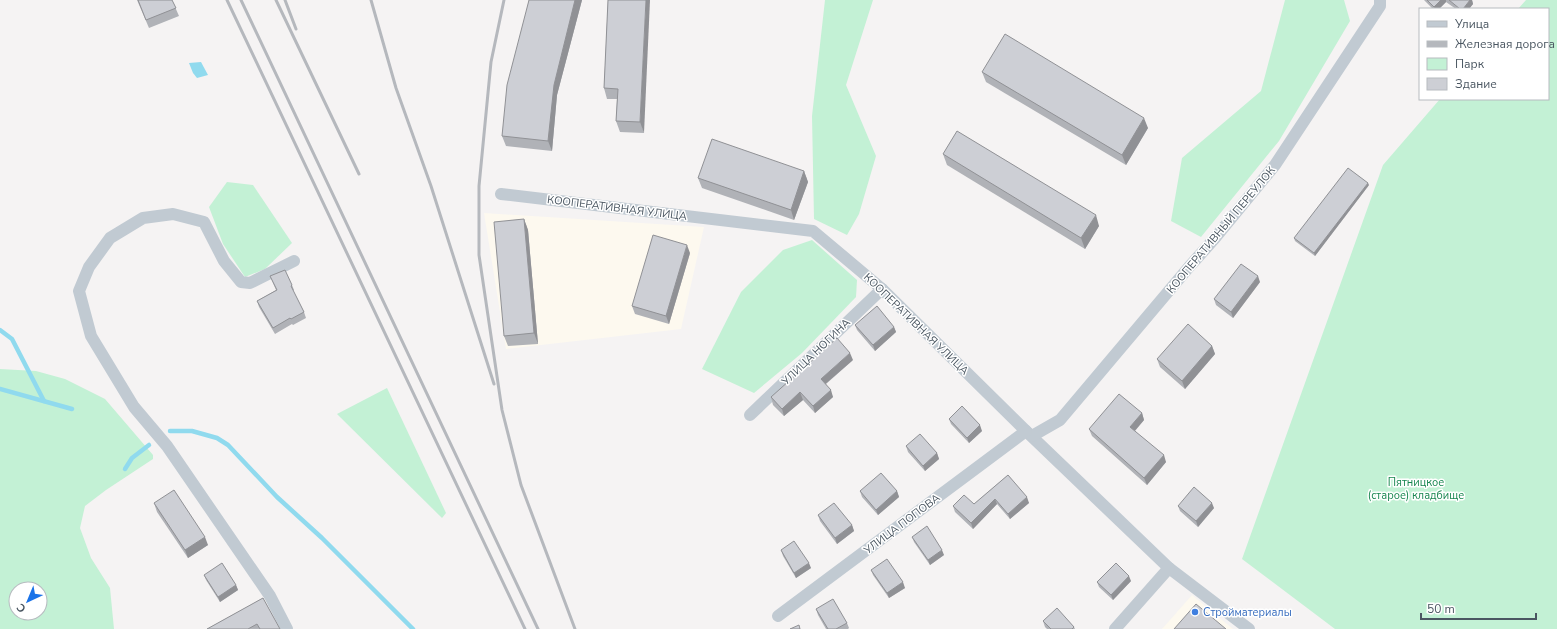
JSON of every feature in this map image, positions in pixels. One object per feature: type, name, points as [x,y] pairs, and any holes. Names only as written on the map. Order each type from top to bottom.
[{"type":"street","name":"КООПЕРАТИВНЫЙ ПЕРЕУЛОК","points":[[1029,434],[1060,420],[1275,165],[1380,6],[1380,0]]},
{"type":"street","name":"КООПЕРАТИВНАЯ УЛИЦА","points":[[501,194],[813,231],[882,289],[1029,434],[1169,568],[1249,629]]},
{"type":"street","points":[[287,629],[270,596],[172,452],[134,407],[91,336],[79,291],[89,267],[110,238],[143,218],[173,214],[204,222],[224,261],[241,282],[250,284],[294,261]]},
{"type":"street","name":"УЛИЦА НОГИНА","points":[[750,415],[882,289]]},
{"type":"street","name":"УЛИЦА ПОПОВА","points":[[778,616],[1029,434]]},
{"type":"street","points":[[1116,629],[1169,568]]},
{"type":"shaded area","points":[[484,213],[704,227],[681,329],[506,349]]},
{"type":"shaded area","name":"Стройматериалы","points":[[1192,595],[1233,629],[1162,629]]},
{"type":"green space","points":[[825,0],[873,0],[846,85],[876,156],[859,214],[847,235],[814,219],[812,116]]},
{"type":"green space","points":[[1285,0],[1344,0],[1350,21],[1279,141],[1201,237],[1171,221],[1182,158],[1261,91]]},
{"type":"green space","name":"Пятницкое (старое) кладбище","points":[[1526,0],[1557,0],[1557,629],[1335,629],[1242,559],[1383,165],[1439,100],[1549,100],[1549,8],[1519,8]]},
{"type":"green space","points":[[227,182],[253,185],[292,243],[265,269],[245,277],[223,244],[209,207]]},
{"type":"green space","points":[[812,240],[857,280],[856,297],[802,353],[754,393],[702,369],[741,292],[783,250]]},
{"type":"green space","points":[[0,369],[36,371],[65,379],[105,399],[153,455],[153,459],[106,490],[85,506],[80,528],[91,558],[110,588],[114,629],[0,629]]},
{"type":"green space","points":[[387,388],[446,513],[442,518],[337,414]]},
{"type":"water","points":[[201,62],[208,75],[197,78],[189,63]]},
{"type":"building","points":[[138,0],[172,0],[176,8],[146,20]]},
{"type":"building","points":[[529,0],[575,0],[554,85],[548,141],[502,136],[507,85]]},
{"type":"building","points":[[608,0],[646,0],[640,122],[616,121],[618,89],[604,88]]},
{"type":"building","points":[[1427,0],[1441,0],[1434,7]]},
{"type":"building","points":[[1449,0],[1470,0],[1464,8],[1459,8]]},
{"type":"building","points":[[1005,34],[1144,118],[1122,155],[982,72]]},
{"type":"building","points":[[957,131],[1096,215],[1081,238],[943,154]]},
{"type":"building","points":[[712,139],[804,171],[791,210],[698,178]]},
{"type":"building","points":[[1348,168],[1368,183],[1314,253],[1294,238]]},
{"type":"building","points":[[524,219],[534,333],[504,336],[494,222]]},
{"type":"building","points":[[653,235],[687,245],[666,316],[632,306]]},
{"type":"building","points":[[1241,264],[1258,276],[1231,312],[1214,299]]},
{"type":"building","points":[[285,270],[304,312],[273,328],[257,301],[277,290],[270,276]]},
{"type":"building","points":[[877,306],[894,327],[873,345],[855,325]]},
{"type":"building","points":[[1188,324],[1212,346],[1182,381],[1157,359]]},
{"type":"building","points":[[837,338],[850,353],[821,379],[831,390],[813,406],[800,392],[782,409],[771,397]]},
{"type":"building","points":[[1119,394],[1142,413],[1130,427],[1164,455],[1144,478],[1089,429]]},
{"type":"building","points":[[962,406],[980,425],[967,438],[949,419]]},
{"type":"building","points":[[920,434],[937,453],[923,466],[906,446]]},
{"type":"building","points":[[881,473],[897,491],[876,510],[860,491]]},
{"type":"building","points":[[1008,475],[1027,497],[1008,514],[995,499],[971,523],[953,506],[964,495],[974,504]]},
{"type":"building","points":[[1194,487],[1212,503],[1196,521],[1178,506]]},
{"type":"building","points":[[174,490],[205,537],[185,550],[154,503]]},
{"type":"building","points":[[834,503],[852,525],[835,538],[818,515]]},
{"type":"building","points":[[927,526],[942,550],[928,560],[912,537]]},
{"type":"building","points":[[794,541],[809,563],[794,573],[781,550]]},
{"type":"building","points":[[887,559],[903,582],[887,593],[871,570]]},
{"type":"building","points":[[222,563],[236,585],[218,597],[204,575]]},
{"type":"building","points":[[1116,563],[1129,576],[1111,595],[1097,582]]},
{"type":"building","points":[[263,598],[280,629],[260,629],[257,624],[248,629],[207,629]]},
{"type":"building","points":[[833,599],[847,623],[836,629],[828,629],[816,609]]},
{"type":"building","points":[[1196,604],[1226,629],[1174,629]]},
{"type":"building","points":[[1057,608],[1074,627],[1072,629],[1051,629],[1043,621]]},
{"type":"building","points":[[799,625],[800,629],[790,629]]},
{"type":"waterway","points":[[0,330],[12,339],[44,401]]},
{"type":"waterway","points":[[0,389],[72,409]]},
{"type":"waterway","points":[[170,431],[192,431],[217,438],[228,445],[277,497],[322,538],[413,629]]},
{"type":"waterway","points":[[125,469],[132,458],[149,445]]},
{"type":"railway","points":[[227,0],[525,629]]},
{"type":"railway","points":[[241,0],[538,629]]},
{"type":"railway","points":[[276,0],[359,174]]},
{"type":"railway","points":[[285,0],[296,29]]},
{"type":"railway","points":[[371,0],[396,88],[431,186],[494,384]]},
{"type":"railway","points":[[504,0],[491,62],[479,186],[479,255],[502,410],[521,485],[575,629]]},
{"type":"place","name":"Стройматериалы","points":[[1195,612]]}]
